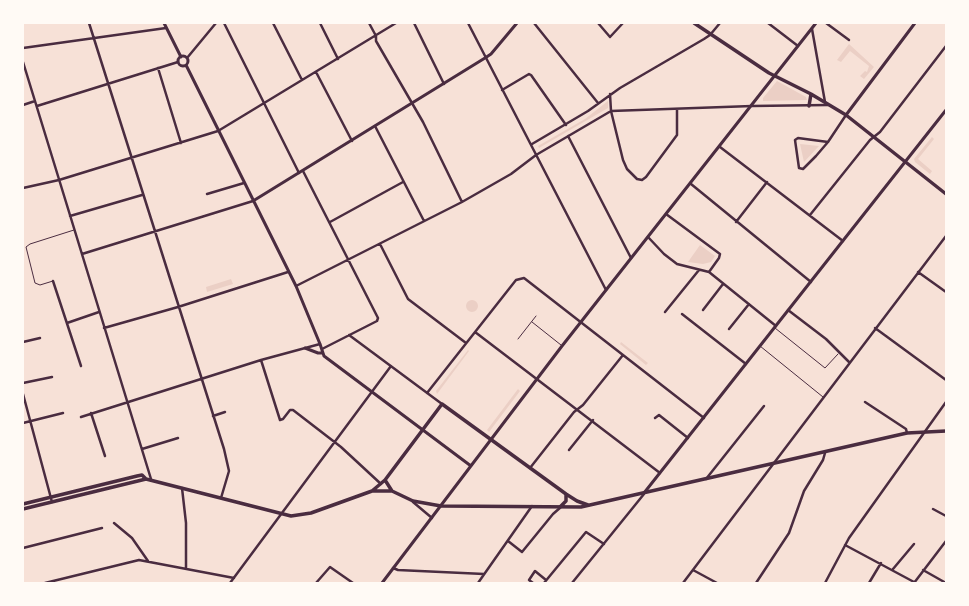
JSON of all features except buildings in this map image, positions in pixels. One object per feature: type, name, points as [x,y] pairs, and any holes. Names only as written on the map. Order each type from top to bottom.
[{"type":"main road","points":[[694,23],[769,73],[811,94],[846,115],[946,194]]},
{"type":"main road","points":[[809,106],[811,94]]},
{"type":"main road","points":[[372,492],[385,480],[441,406],[491,439],[566,494],[577,501],[591,505]]},
{"type":"main road","points":[[23,509],[146,479],[151,479],[280,515],[299,516],[372,492],[392,491],[413,501],[441,506],[591,505],[825,453],[907,433],[946,431]]},
{"type":"main road","points":[[23,504],[137,476],[142,475],[146,479]]},
{"type":"main road","points":[[385,480],[392,491]]},
{"type":"main road","points":[[561,506],[566,501],[566,494]]},
{"type":"street","points":[[90,23],[142,195],[155,232],[229,471],[221,499]]},
{"type":"street","points":[[164,23],[181,57]]},
{"type":"street","points":[[216,23],[187,58],[188,62],[186,65],[296,286],[324,356],[471,466]]},
{"type":"street","points":[[224,23],[299,173]]},
{"type":"street","points":[[273,23],[302,80]]},
{"type":"street","points":[[320,23],[338,59]]},
{"type":"street","points":[[369,23],[376,36],[376,41],[413,103],[462,202]]},
{"type":"street","points":[[23,188],[59,180],[132,159],[218,131],[264,105],[396,23]]},
{"type":"street","points":[[414,23],[444,84]]},
{"type":"street","points":[[468,23],[485,58],[532,144],[536,155],[606,290]]},
{"type":"street","points":[[82,254],[253,201],[491,54],[517,23]]},
{"type":"street","points":[[534,23],[598,104]]},
{"type":"street","points":[[598,23],[610,37],[623,23]]},
{"type":"street","points":[[532,144],[566,125],[598,104],[610,94],[710,35],[720,23]]},
{"type":"street","points":[[768,23],[798,46]]},
{"type":"street","points":[[382,583],[562,346],[691,184],[816,23]]},
{"type":"street","points":[[826,23],[849,40]]},
{"type":"street","points":[[828,142],[798,138],[795,140],[799,168],[801,169],[806,165],[828,142],[846,115],[915,23]]},
{"type":"street","points":[[23,48],[166,28]]},
{"type":"street","points":[[812,28],[825,102]]},
{"type":"street","points":[[810,215],[874,136],[880,132],[946,46]]},
{"type":"street","points":[[181,57],[187,58]]},
{"type":"street","points":[[37,106],[178,62],[181,57]]},
{"type":"street","points":[[23,62],[151,479]]},
{"type":"street","points":[[178,62],[181,65],[186,65]]},
{"type":"street","points":[[158,68],[181,144]]},
{"type":"street","points":[[316,72],[352,141]]},
{"type":"street","points":[[502,90],[529,74],[531,75],[566,125]]},
{"type":"street","points":[[610,94],[611,111],[623,160],[633,176],[642,180],[677,134],[677,109]]},
{"type":"street","points":[[23,105],[35,101]]},
{"type":"street","points":[[296,286],[462,202],[511,174],[536,155],[611,111],[829,105]]},
{"type":"street","points":[[572,583],[644,494],[946,110]]},
{"type":"street","points":[[375,126],[424,221]]},
{"type":"street","points":[[568,136],[631,258]]},
{"type":"street","points":[[720,147],[843,241]]},
{"type":"street","points":[[303,170],[350,259],[378,319],[318,354],[305,348]]},
{"type":"street","points":[[330,222],[403,182]]},
{"type":"street","points":[[736,222],[766,182]]},
{"type":"street","points":[[207,194],[244,183]]},
{"type":"street","points":[[691,184],[811,282]]},
{"type":"street","points":[[70,216],[142,195]]},
{"type":"street","points":[[666,214],[720,254],[719,258],[709,272]]},
{"type":"street","points":[[683,583],[946,236]]},
{"type":"street","points":[[648,237],[677,264],[709,272],[775,327]]},
{"type":"street","points":[[380,244],[408,299],[466,343]]},
{"type":"street","points":[[665,312],[699,270]]},
{"type":"street","points":[[104,328],[178,307],[288,272]]},
{"type":"street","points":[[918,272],[946,292]]},
{"type":"street","points":[[427,393],[516,280],[520,278],[528,280],[704,418]]},
{"type":"street","points":[[53,281],[81,366]]},
{"type":"street","points":[[703,310],[723,284]]},
{"type":"street","points":[[728,329],[748,304]]},
{"type":"street","points":[[788,310],[826,339],[838,354],[849,362]]},
{"type":"street","points":[[67,323],[99,312]]},
{"type":"street","points":[[682,314],[746,364]]},
{"type":"street","points":[[875,328],[946,380]]},
{"type":"street","points":[[475,332],[537,380],[593,420],[660,473]]},
{"type":"street","points":[[349,335],[437,400],[441,406]]},
{"type":"street","points":[[23,342],[40,338]]},
{"type":"street","points":[[81,417],[260,360],[320,344]]},
{"type":"street","points":[[530,469],[578,409],[583,406],[623,355]]},
{"type":"street","points":[[260,360],[280,420],[283,419],[290,410],[293,410],[336,442],[381,484]]},
{"type":"street","points":[[230,583],[391,366]]},
{"type":"street","points":[[23,383],[52,377]]},
{"type":"street","points":[[23,394],[52,502]]},
{"type":"street","points":[[864,402],[906,429],[907,433]]},
{"type":"street","points":[[825,583],[845,545],[923,432],[946,402]]},
{"type":"street","points":[[706,480],[764,406]]},
{"type":"street","points":[[213,416],[225,412]]},
{"type":"street","points":[[23,423],[64,413]]},
{"type":"street","points":[[91,413],[105,456]]},
{"type":"street","points":[[655,418],[659,415],[688,438]]},
{"type":"street","points":[[569,450],[593,420]]},
{"type":"street","points":[[142,449],[178,438]]},
{"type":"street","points":[[756,583],[789,533],[804,491],[823,460],[825,453]]},
{"type":"street","points":[[182,488],[186,524],[186,569]]},
{"type":"street","points":[[413,501],[432,518]]},
{"type":"street","points":[[478,583],[533,506]]},
{"type":"street","points":[[508,541],[522,552],[561,506]]},
{"type":"street","points":[[933,509],[946,516]]},
{"type":"street","points":[[114,523],[134,542],[148,562]]},
{"type":"street","points":[[23,548],[102,528]]},
{"type":"street","points":[[533,583],[529,580],[535,571],[545,582],[586,532],[604,544]]},
{"type":"street","points":[[845,545],[914,582],[946,541]]},
{"type":"street","points":[[893,570],[914,544]]},
{"type":"street","points":[[45,583],[140,560],[234,578]]},
{"type":"street","points":[[869,583],[881,563]]},
{"type":"street","points":[[316,583],[330,567],[353,583]]},
{"type":"street","points":[[393,568],[398,570],[485,574]]},
{"type":"street","points":[[693,570],[717,583]]},
{"type":"street","points":[[923,570],[946,583]]},
{"type":"lane","points":[[53,281],[40,285],[35,283],[26,248],[30,244],[74,230]]},
{"type":"lane","points":[[518,339],[536,316]]},
{"type":"lane","points":[[532,322],[562,346]]},
{"type":"lane","points":[[775,327],[825,368],[838,354]]},
{"type":"lane","points":[[760,346],[824,397]]},
{"type":"shaded area","points":[[849,44],[874,67],[864,79],[860,76],[865,71],[867,72],[869,66],[850,51],[841,62],[837,60]]},
{"type":"shaded area","points":[[777,81],[806,97],[807,100],[763,101],[763,98]]},
{"type":"shaded area","points":[[608,101],[608,108],[539,148],[538,146],[585,119]]},
{"type":"shaded area","points":[[932,137],[934,139],[918,159],[932,171],[930,174],[915,162],[914,159]]},
{"type":"shaded area","points":[[800,144],[819,146],[804,162]]},
{"type":"shaded area","points":[[700,245],[715,256],[711,262],[703,264],[688,262]]},
{"type":"shaded area","points":[[231,279],[233,284],[207,292],[206,287]]},
{"type":"shaded area","points":[[474,300],[477,301],[477,311],[470,312],[467,311],[466,304],[467,301]]},
{"type":"shaded area","points":[[621,342],[648,363],[646,365],[620,344]]},
{"type":"shaded area","points":[[468,350],[469,351],[437,394],[436,391]]},
{"type":"shaded area","points":[[518,389],[520,391],[489,432],[487,430]]}]
